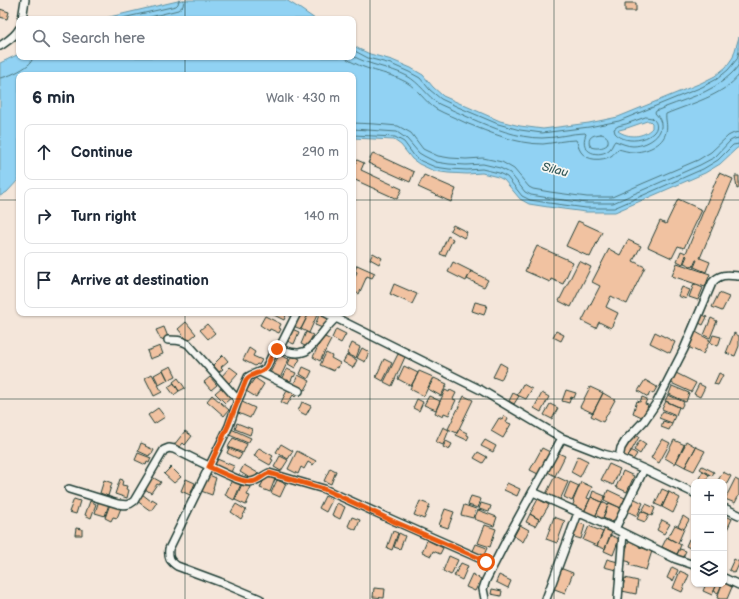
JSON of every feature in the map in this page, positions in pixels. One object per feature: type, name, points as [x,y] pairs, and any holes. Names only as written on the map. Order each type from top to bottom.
[{"type":"street","points":[[22,16],[25,0]]},
{"type":"street","points":[[0,46],[16,34]]},
{"type":"street","points":[[619,458],[626,440],[644,421],[657,402],[684,349],[715,278],[725,275],[739,276]]},
{"type":"street","points":[[279,349],[296,316]]},
{"type":"street","points":[[332,316],[481,390],[562,438],[619,458],[691,492]]},
{"type":"street","points":[[260,599],[177,566],[168,556],[169,549],[228,426],[248,377],[266,368],[275,349],[298,353],[304,352],[336,318]]},
{"type":"street","points":[[168,340],[184,341],[188,344],[238,400]]},
{"type":"street","points":[[260,372],[300,391]]},
{"type":"street","points":[[485,599],[483,593],[484,586],[490,571],[562,438]]},
{"type":"street","points":[[69,489],[126,506],[134,501],[164,450],[169,448],[241,480],[249,482],[255,481],[269,473],[324,489],[395,522],[481,559],[488,565],[490,571]]},
{"type":"street","points":[[615,529],[644,469]]},
{"type":"street","points":[[533,492],[615,529],[676,559],[691,564]]},
{"type":"street","points":[[727,509],[739,515]]},
{"type":"street","points":[[546,599],[578,513]]},
{"type":"street","points":[[618,599],[623,533]]},
{"type":"street","points":[[727,579],[739,585]]},
{"type":"water","points":[[182,0],[286,0],[311,16],[114,16]]},
{"type":"water","name":"Silau","points":[[739,37],[739,147],[720,164],[705,173],[615,212],[586,212],[529,204],[520,199],[504,180],[498,177],[482,173],[467,174],[434,171],[412,159],[401,145],[394,140],[356,138],[356,72],[16,72],[16,182],[7,192],[0,196],[0,63],[16,55],[16,60],[356,60],[356,47],[370,54],[392,60],[411,68],[423,75],[443,96],[500,121],[520,126],[543,129],[589,123],[618,117],[701,83],[715,76],[726,67],[733,57]],"holes":[[[647,121],[652,123],[652,128],[640,135],[631,136],[618,131]]]},
{"type":"building","points":[[625,3],[636,3],[636,11],[625,11]]},
{"type":"building","points":[[0,9],[9,12],[7,19],[0,17]]},
{"type":"building","points":[[373,153],[414,172],[410,182],[368,163]]},
{"type":"building","points":[[357,160],[364,163],[361,170],[402,189],[397,199],[356,180]]},
{"type":"building","points":[[719,173],[733,179],[700,258],[710,262],[706,272],[694,267],[697,260],[693,267],[684,263],[687,256],[686,255],[683,264],[677,261],[681,251],[686,253]]},
{"type":"building","points":[[424,175],[456,189],[451,202],[418,187]]},
{"type":"building","points":[[735,176],[739,176],[739,188],[737,189]]},
{"type":"building","points":[[678,199],[702,210],[684,248],[678,246],[672,258],[648,247],[660,221],[666,224]]},
{"type":"building","points":[[578,221],[602,232],[590,257],[566,246]]},
{"type":"building","points":[[453,225],[467,232],[464,238],[450,230]]},
{"type":"building","points":[[448,236],[453,239],[445,256],[440,254]]},
{"type":"building","points":[[628,240],[641,246],[633,261],[645,267],[627,304],[611,296],[606,307],[618,313],[611,328],[599,322],[596,328],[582,321],[600,286],[592,282],[609,249],[620,255]]},
{"type":"building","points":[[537,246],[573,262],[563,284],[551,279],[550,282],[525,271]]},
{"type":"building","points":[[373,253],[382,258],[379,264],[370,259]]},
{"type":"building","points":[[579,261],[591,267],[571,307],[559,301]]},
{"type":"building","points":[[453,262],[471,271],[466,281],[448,272]]},
{"type":"building","points":[[677,263],[710,274],[705,287],[672,276]]},
{"type":"building","points":[[357,265],[375,273],[372,278],[367,276],[359,294],[356,292]]},
{"type":"building","points":[[471,271],[488,280],[484,287],[467,279]]},
{"type":"building","points":[[394,284],[417,294],[412,304],[390,294]]},
{"type":"building","points":[[694,284],[703,288],[698,300],[689,297]]},
{"type":"building","points":[[682,287],[690,290],[686,299],[678,296]]},
{"type":"building","points":[[719,293],[729,297],[722,311],[712,307]]},
{"type":"building","points":[[475,302],[487,305],[484,315],[472,311]]},
{"type":"building","points":[[701,314],[707,317],[703,325],[697,322]]},
{"type":"building","points":[[265,316],[281,324],[279,333],[270,329],[269,331],[260,325]]},
{"type":"building","points":[[276,316],[286,316],[284,320]]},
{"type":"building","points":[[298,316],[308,316],[301,329],[293,326]]},
{"type":"building","points":[[308,316],[317,316],[309,333],[301,329]]},
{"type":"building","points":[[319,316],[326,316],[330,318],[325,329],[315,325]]},
{"type":"building","points":[[711,318],[717,321],[710,338],[704,335]]},
{"type":"building","points":[[186,322],[196,334],[188,341],[178,329]]},
{"type":"building","points":[[207,324],[215,333],[208,339],[200,330]]},
{"type":"building","points":[[164,327],[168,337],[161,340],[156,330]]},
{"type":"building","points":[[292,329],[299,332],[294,344],[287,341]]},
{"type":"building","points":[[336,329],[346,334],[341,343],[332,338]]},
{"type":"building","points":[[556,331],[564,335],[561,341],[553,337]]},
{"type":"building","points":[[694,331],[710,340],[703,354],[686,346]]},
{"type":"building","points":[[306,332],[313,335],[307,347],[301,344]]},
{"type":"building","points":[[655,332],[675,342],[670,353],[650,343]]},
{"type":"building","points":[[734,333],[739,336],[739,346],[735,356],[726,353]]},
{"type":"building","points":[[713,335],[721,337],[718,346],[710,343]]},
{"type":"building","points":[[323,336],[331,340],[320,361],[313,357]]},
{"type":"building","points":[[352,343],[360,347],[356,358],[347,354]]},
{"type":"building","points":[[160,346],[163,354],[150,359],[147,351]]},
{"type":"building","points":[[249,348],[255,352],[253,356],[262,360],[259,365],[257,364],[255,366],[243,360]]},
{"type":"building","points":[[362,348],[369,352],[365,362],[357,358]]},
{"type":"building","points":[[326,353],[340,363],[338,368],[336,367],[334,371],[320,365]]},
{"type":"building","points":[[398,354],[405,357],[392,386],[384,382]]},
{"type":"building","points":[[223,355],[228,361],[221,367],[223,369],[219,372],[213,365]]},
{"type":"building","points":[[279,355],[289,359],[280,378],[270,373]]},
{"type":"building","points":[[292,355],[300,359],[295,368],[288,364]]},
{"type":"building","points":[[347,355],[357,360],[353,368],[343,362]]},
{"type":"building","points":[[384,359],[392,363],[383,381],[376,377]]},
{"type":"building","points":[[500,363],[507,367],[501,380],[493,377]]},
{"type":"building","points":[[171,366],[176,376],[168,380],[163,370]]},
{"type":"building","points":[[404,366],[418,373],[411,386],[398,379]]},
{"type":"building","points":[[230,367],[238,373],[229,383],[221,377]]},
{"type":"building","points":[[303,367],[312,371],[308,379],[300,374]]},
{"type":"building","points":[[287,369],[296,373],[291,381],[287,380],[286,382],[282,380]]},
{"type":"building","points":[[163,370],[168,380],[159,385],[154,375]]},
{"type":"building","points":[[419,371],[433,377],[424,396],[410,389]]},
{"type":"building","points":[[676,373],[696,383],[691,392],[671,383]]},
{"type":"building","points":[[719,373],[723,375],[718,385],[714,384]]},
{"type":"building","points":[[152,374],[162,392],[154,396],[145,378]]},
{"type":"building","points":[[298,375],[310,381],[305,390],[294,384]]},
{"type":"building","points":[[210,377],[217,385],[211,390],[204,382]]},
{"type":"building","points":[[178,378],[185,388],[179,391],[173,382]]},
{"type":"building","points":[[255,378],[264,384],[256,397],[246,391]]},
{"type":"building","points":[[434,378],[447,384],[441,396],[428,389]]},
{"type":"building","points":[[645,380],[657,387],[653,394],[650,392],[648,397],[638,391]]},
{"type":"building","points":[[174,383],[179,391],[174,395],[168,387]]},
{"type":"building","points":[[523,384],[532,389],[526,399],[517,395]]},
{"type":"building","points":[[699,384],[705,387],[700,397],[694,394]]},
{"type":"building","points":[[672,386],[689,393],[686,402],[669,394]]},
{"type":"building","points":[[222,387],[232,397],[225,403],[215,393]]},
{"type":"building","points":[[289,387],[298,392],[295,397],[293,395],[287,405],[281,402]]},
{"type":"building","points":[[590,387],[603,393],[593,413],[580,407]]},
{"type":"building","points":[[445,390],[449,392],[450,390],[456,393],[453,399],[456,400],[449,415],[444,413],[443,417],[435,413]]},
{"type":"building","points":[[566,390],[576,393],[574,398],[571,397],[569,403],[562,401]]},
{"type":"building","points":[[513,393],[519,396],[514,404],[509,401]]},
{"type":"building","points":[[542,393],[549,397],[541,412],[534,408]]},
{"type":"building","points":[[603,393],[615,400],[603,422],[591,416]]},
{"type":"building","points":[[212,395],[229,410],[224,416],[207,401]]},
{"type":"building","points":[[668,395],[684,402],[681,408],[665,401]]},
{"type":"building","points":[[429,396],[440,401],[436,410],[424,405]]},
{"type":"building","points":[[464,396],[473,400],[457,433],[448,429]]},
{"type":"building","points":[[642,397],[647,399],[645,404],[648,405],[644,418],[633,413],[637,401],[640,402]]},
{"type":"building","points":[[417,399],[423,402],[419,411],[413,408]]},
{"type":"building","points":[[240,401],[255,408],[250,418],[236,412]]},
{"type":"building","points":[[666,401],[679,407],[676,415],[662,409]]},
{"type":"building","points":[[302,402],[311,406],[306,415],[298,411]]},
{"type":"building","points":[[550,404],[558,408],[552,419],[544,415]]},
{"type":"building","points":[[158,408],[165,417],[154,424],[148,415]]},
{"type":"building","points":[[663,411],[675,416],[672,423],[659,418]]},
{"type":"building","points":[[504,416],[508,418],[506,422],[511,424],[503,438],[491,431],[499,418],[502,420]]},
{"type":"building","points":[[663,421],[672,424],[669,430],[661,427]]},
{"type":"building","points":[[237,423],[252,429],[250,435],[235,429]]},
{"type":"building","points":[[443,427],[449,430],[443,445],[436,442]]},
{"type":"building","points":[[229,428],[251,438],[248,443],[227,434]]},
{"type":"building","points":[[459,429],[467,433],[469,436],[467,440],[456,435]]},
{"type":"building","points":[[185,431],[192,436],[185,445],[183,443],[178,449],[174,445]]},
{"type":"building","points":[[633,434],[639,437],[628,457],[622,454]]},
{"type":"building","points":[[233,438],[247,444],[243,453],[228,447]]},
{"type":"building","points":[[662,439],[670,443],[659,463],[651,458]]},
{"type":"building","points":[[485,440],[496,446],[493,452],[481,446]]},
{"type":"building","points":[[640,440],[646,444],[640,454],[634,450]]},
{"type":"building","points":[[674,440],[685,445],[675,464],[665,458]]},
{"type":"building","points":[[446,441],[452,444],[449,450],[443,447]]},
{"type":"building","points":[[686,441],[696,447],[685,467],[676,462]]},
{"type":"building","points":[[141,443],[154,450],[152,454],[149,456],[138,451]]},
{"type":"building","points":[[281,444],[293,451],[288,459],[276,452]]},
{"type":"building","points":[[696,447],[705,451],[694,471],[685,467]]},
{"type":"building","points":[[229,448],[242,454],[239,459],[227,453]]},
{"type":"building","points":[[259,448],[273,456],[271,459],[273,460],[270,465],[254,456]]},
{"type":"building","points":[[542,448],[552,453],[540,475],[530,470]]},
{"type":"building","points":[[631,450],[637,454],[633,460],[628,457]]},
{"type":"building","points":[[297,451],[316,461],[313,465],[308,462],[304,469],[301,467],[298,474],[288,469]]},
{"type":"building","points":[[478,452],[487,457],[483,463],[474,458]]},
{"type":"building","points":[[556,452],[565,456],[555,476],[546,471]]},
{"type":"building","points":[[138,453],[151,458],[149,463],[147,462],[146,465],[135,460]]},
{"type":"building","points":[[280,456],[288,460],[281,471],[274,467]]},
{"type":"building","points":[[578,456],[588,461],[580,477],[571,472]]},
{"type":"building","points":[[217,459],[234,466],[231,472],[215,465]]},
{"type":"building","points":[[609,464],[620,469],[613,485],[601,480]]},
{"type":"building","points":[[244,465],[258,473],[253,480],[240,472]]},
{"type":"building","points":[[702,466],[714,472],[712,476],[700,469]]},
{"type":"building","points":[[171,467],[181,477],[174,483],[164,474]]},
{"type":"building","points":[[330,468],[336,471],[331,484],[324,481]]},
{"type":"building","points":[[623,471],[634,476],[627,492],[616,487]]},
{"type":"building","points":[[703,471],[709,475],[707,479],[699,478]]},
{"type":"building","points":[[723,472],[731,476],[727,483],[727,479],[719,479]]},
{"type":"building","points":[[207,474],[216,478],[212,495],[201,491]]},
{"type":"building","points":[[266,475],[275,479],[270,492],[260,488]]},
{"type":"building","points":[[555,476],[568,482],[560,500],[546,494]]},
{"type":"building","points":[[152,477],[161,482],[159,485],[157,484],[151,493],[145,489]]},
{"type":"building","points":[[120,479],[123,480],[122,485],[127,486],[126,489],[129,490],[127,498],[115,494]]},
{"type":"building","points":[[186,479],[195,483],[190,495],[181,491]]},
{"type":"building","points":[[735,479],[739,481],[739,495],[735,503],[727,500],[727,495]]},
{"type":"building","points":[[104,480],[112,483],[108,496],[100,493]]},
{"type":"building","points":[[232,480],[241,484],[234,500],[225,495]]},
{"type":"building","points":[[277,480],[286,484],[280,497],[271,493]]},
{"type":"building","points":[[570,482],[579,486],[572,501],[564,497]]},
{"type":"building","points":[[581,482],[592,487],[587,498],[590,499],[584,512],[572,507]]},
{"type":"building","points":[[507,483],[520,489],[517,496],[504,490]]},
{"type":"building","points":[[242,484],[251,487],[247,495],[250,496],[246,505],[235,500]]},
{"type":"building","points":[[662,489],[669,492],[662,507],[655,504]]},
{"type":"building","points":[[608,490],[625,498],[621,508],[604,500]]},
{"type":"building","points":[[593,491],[605,496],[602,502],[591,497]]},
{"type":"building","points":[[669,492],[680,498],[673,513],[662,507]]},
{"type":"building","points":[[142,494],[151,501],[152,499],[157,502],[151,511],[137,501]]},
{"type":"building","points":[[325,496],[332,500],[326,512],[319,508]]},
{"type":"building","points":[[471,496],[481,499],[478,508],[468,505]]},
{"type":"building","points":[[591,497],[602,502],[595,517],[584,512]]},
{"type":"building","points":[[633,498],[643,503],[637,516],[627,511]]},
{"type":"building","points":[[74,499],[80,501],[76,514],[69,512]]},
{"type":"building","points":[[538,499],[549,505],[540,520],[530,514]]},
{"type":"building","points":[[99,500],[109,504],[105,516],[95,513]]},
{"type":"building","points":[[90,501],[96,504],[91,518],[85,515]]},
{"type":"building","points":[[420,501],[430,505],[424,519],[414,515]]},
{"type":"building","points":[[602,502],[608,505],[602,520],[595,517]]},
{"type":"building","points":[[337,503],[345,507],[340,519],[332,515]]},
{"type":"building","points":[[481,503],[491,506],[489,512],[479,509]]},
{"type":"building","points":[[609,503],[621,508],[615,523],[603,518]]},
{"type":"building","points":[[110,504],[121,508],[117,518],[113,517],[111,521],[105,518]]},
{"type":"building","points":[[236,504],[246,510],[241,519],[231,512]]},
{"type":"building","points":[[646,504],[655,508],[652,516],[642,511]]},
{"type":"building","points":[[464,505],[476,509],[473,518],[461,515]]},
{"type":"building","points":[[445,509],[454,512],[448,528],[439,525]]},
{"type":"building","points":[[478,510],[497,517],[494,526],[474,519]]},
{"type":"building","points":[[641,511],[649,514],[645,522],[637,519]]},
{"type":"building","points":[[530,514],[539,519],[535,526],[526,522]]},
{"type":"building","points":[[683,516],[689,520],[684,529],[678,526]]},
{"type":"building","points":[[727,516],[732,519],[727,530]]},
{"type":"building","points":[[352,517],[360,520],[356,530],[348,526]]},
{"type":"building","points":[[554,517],[565,521],[557,543],[546,539]]},
{"type":"building","points":[[662,520],[670,524],[664,534],[657,530]]},
{"type":"building","points":[[576,522],[585,525],[581,539],[571,536]]},
{"type":"building","points":[[485,525],[496,529],[490,547],[478,543]]},
{"type":"building","points":[[520,525],[529,530],[523,542],[514,536]]},
{"type":"building","points":[[675,525],[684,529],[678,543],[668,538]]},
{"type":"building","points":[[589,526],[603,532],[597,546],[583,540]]},
{"type":"building","points":[[76,528],[82,529],[82,535],[75,535]]},
{"type":"building","points":[[605,528],[612,532],[605,549],[597,546]]},
{"type":"building","points":[[393,531],[398,533],[392,550],[387,548]]},
{"type":"building","points":[[399,533],[405,536],[400,549],[394,547]]},
{"type":"building","points":[[610,535],[619,539],[613,555],[604,551]]},
{"type":"building","points":[[667,537],[681,545],[677,554],[662,547]]},
{"type":"building","points":[[689,539],[691,540],[691,548],[686,546]]},
{"type":"building","points":[[427,540],[443,548],[440,554],[433,551],[431,556],[422,552]]},
{"type":"building","points":[[629,540],[640,543],[639,547],[652,551],[646,570],[629,565],[630,562],[623,560]]},
{"type":"building","points":[[476,544],[487,548],[483,557],[472,553]]},
{"type":"building","points":[[680,549],[686,551],[682,559],[676,556]]},
{"type":"building","points":[[449,556],[458,560],[451,575],[443,571]]},
{"type":"building","points":[[607,559],[618,562],[616,570],[604,567]]},
{"type":"building","points":[[734,559],[739,562],[735,573],[729,570]]},
{"type":"building","points":[[461,563],[468,566],[462,580],[454,576]]},
{"type":"building","points":[[672,567],[678,570],[673,581],[667,578]]},
{"type":"building","points":[[560,568],[573,573],[565,593],[552,588]]},
{"type":"building","points":[[680,571],[689,575],[682,592],[673,588]]},
{"type":"building","points":[[472,574],[481,579],[475,591],[466,587]]},
{"type":"building","points":[[499,575],[511,581],[508,588],[496,582]]},
{"type":"building","points":[[625,578],[638,581],[636,594],[622,591]]},
{"type":"building","points":[[727,584],[732,587],[727,599],[717,598],[721,587],[727,587]]},
{"type":"building","points":[[705,587],[716,587],[712,595],[703,591]]},
{"type":"building","points":[[716,587],[721,587],[718,593],[714,591]]},
{"type":"building","points":[[374,588],[385,589],[384,598],[373,597]]},
{"type":"building","points":[[492,589],[502,591],[501,596],[491,594]]},
{"type":"route","points":[[277,349],[275,349],[263,371],[250,375],[246,380],[228,426],[209,467],[249,482],[255,481],[269,473],[324,489],[486,562]]}]
